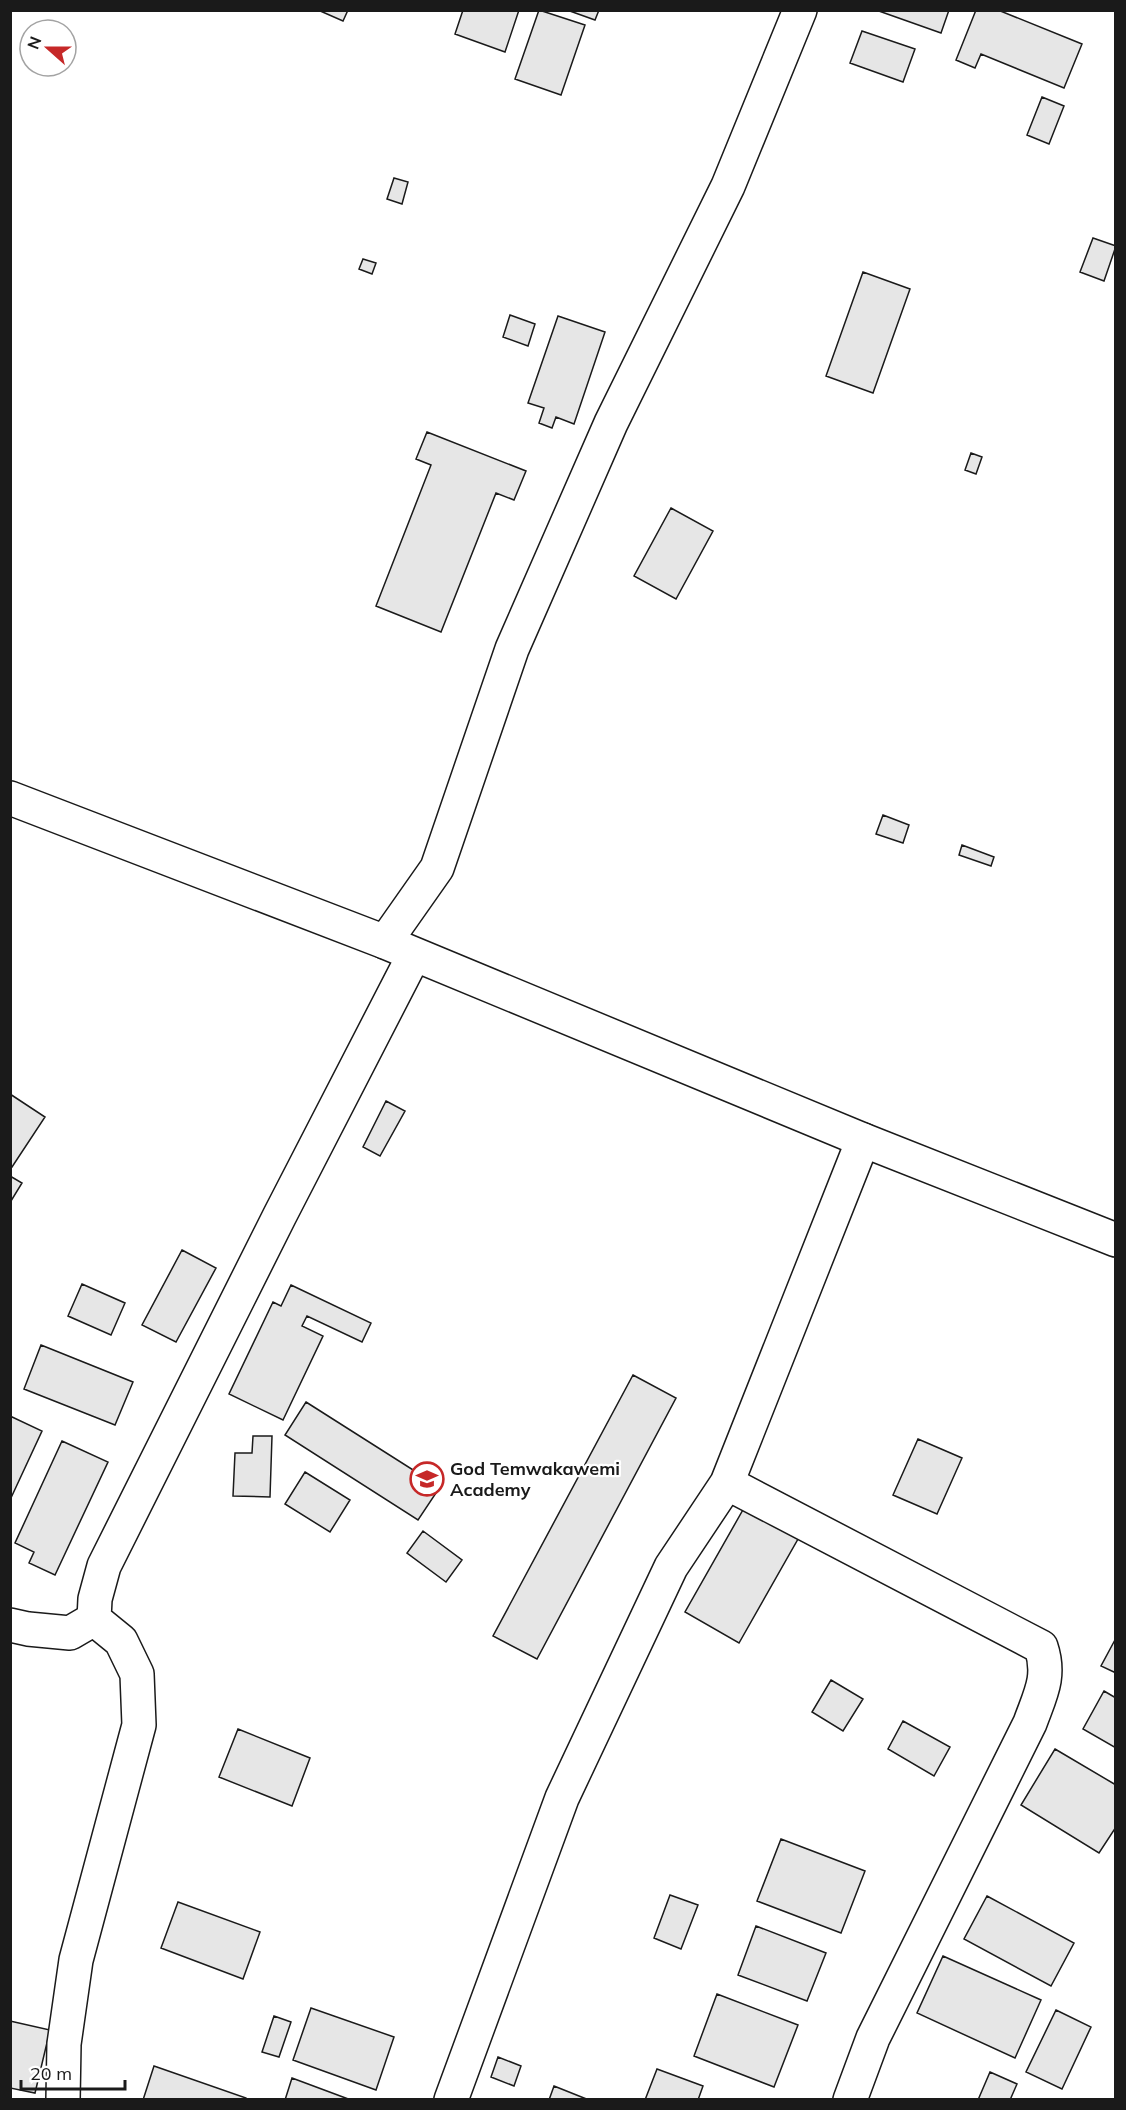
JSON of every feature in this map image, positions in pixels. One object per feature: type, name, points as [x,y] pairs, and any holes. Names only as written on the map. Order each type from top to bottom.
[{"type":"street","points":[[385,942],[437,868],[512,649],[611,423],[728,186],[800,10]]},
{"type":"street","points":[[10,798],[385,942],[863,1140],[1116,1240]]},
{"type":"street","points":[[94,1620],[94,1599],[104,1566],[280,1215],[414,955]]},
{"type":"street","points":[[450,2100],[562,1798],[671,1567],[727,1483],[863,1140]]},
{"type":"street","points":[[727,1483],[1041,1647],[1046,1664],[1043,1686],[1030,1723],[873,2038],[850,2100]]},
{"type":"street","points":[[10,1625],[28,1629],[70,1632],[94,1620]]},
{"type":"street","points":[[63,2100],[64,2044],[76,1960],[139,1725],[137,1674],[122,1641],[94,1620]]},
{"type":"building","points":[[318,10],[348,10],[343,21]]},
{"type":"building","points":[[463,10],[519,10],[505,52],[455,34]]},
{"type":"building","points":[[539,10],[585,25],[561,95],[515,79]]},
{"type":"building","points":[[567,10],[599,10],[595,20]]},
{"type":"building","points":[[876,10],[949,10],[941,33]]},
{"type":"building","points":[[976,10],[998,10],[1082,44],[1064,88],[981,54],[975,68],[956,60]]},
{"type":"building","points":[[862,31],[915,49],[903,82],[850,63]]},
{"type":"building","points":[[1042,97],[1064,106],[1049,144],[1027,135]]},
{"type":"building","points":[[394,178],[408,182],[402,204],[387,199]]},
{"type":"building","points":[[1093,238],[1116,246],[1104,281],[1080,272]]},
{"type":"building","points":[[363,259],[376,263],[372,274],[359,269]]},
{"type":"building","points":[[863,272],[910,289],[873,393],[826,376]]},
{"type":"building","points":[[510,315],[535,324],[528,346],[503,337]]},
{"type":"building","points":[[558,316],[605,332],[574,424],[556,417],[552,428],[539,423],[544,408],[528,403]]},
{"type":"building","points":[[427,432],[526,471],[514,500],[496,493],[441,632],[376,606],[431,465],[416,459]]},
{"type":"building","points":[[971,453],[982,457],[976,474],[965,470]]},
{"type":"building","points":[[671,508],[713,531],[676,599],[634,576]]},
{"type":"building","points":[[883,815],[909,825],[903,843],[876,834]]},
{"type":"building","points":[[962,845],[994,857],[991,866],[959,855]]},
{"type":"building","points":[[10,1094],[45,1117],[12,1167],[10,1166]]},
{"type":"building","points":[[386,1101],[405,1111],[380,1156],[363,1147]]},
{"type":"building","points":[[10,1176],[22,1183],[11,1201],[10,1201]]},
{"type":"building","points":[[182,1250],[216,1268],[176,1342],[142,1325]]},
{"type":"building","points":[[82,1284],[125,1303],[111,1335],[68,1316]]},
{"type":"building","points":[[291,1285],[371,1323],[362,1342],[307,1316],[302,1326],[323,1336],[283,1420],[229,1394],[273,1302],[281,1306]]},
{"type":"building","points":[[41,1345],[133,1382],[115,1425],[24,1389]]},
{"type":"building","points":[[633,1375],[676,1398],[537,1659],[493,1636]]},
{"type":"building","points":[[306,1402],[440,1487],[418,1520],[285,1435]]},
{"type":"building","points":[[10,1416],[42,1431],[10,1500]]},
{"type":"building","points":[[253,1436],[272,1436],[270,1497],[233,1496],[235,1453],[252,1453]]},
{"type":"building","points":[[918,1439],[962,1458],[937,1514],[893,1495]]},
{"type":"building","points":[[62,1441],[108,1462],[55,1575],[29,1563],[34,1552],[15,1543]]},
{"type":"building","points":[[305,1472],[350,1500],[330,1532],[285,1504]]},
{"type":"building","points":[[744,1508],[798,1539],[739,1643],[685,1612]]},
{"type":"building","points":[[423,1531],[462,1560],[446,1582],[407,1553]]},
{"type":"building","points":[[1116,1638],[1116,1673],[1101,1666]]},
{"type":"building","points":[[831,1680],[863,1699],[843,1731],[812,1712]]},
{"type":"building","points":[[1104,1691],[1116,1698],[1116,1748],[1083,1729]]},
{"type":"building","points":[[903,1721],[950,1747],[934,1776],[888,1749]]},
{"type":"building","points":[[238,1729],[310,1758],[292,1806],[219,1777]]},
{"type":"building","points":[[1055,1749],[1116,1785],[1116,1827],[1099,1853],[1021,1805]]},
{"type":"building","points":[[781,1839],[865,1871],[841,1933],[757,1901]]},
{"type":"building","points":[[670,1895],[698,1905],[681,1949],[654,1938]]},
{"type":"building","points":[[987,1896],[1074,1943],[1051,1986],[964,1939]]},
{"type":"building","points":[[178,1902],[260,1932],[243,1979],[161,1948]]},
{"type":"building","points":[[756,1926],[826,1953],[807,2001],[738,1975]]},
{"type":"building","points":[[943,1956],[1041,2000],[1015,2058],[917,2013]]},
{"type":"building","points":[[717,1994],[798,2025],[774,2087],[694,2056]]},
{"type":"building","points":[[311,2008],[394,2037],[376,2090],[293,2060]]},
{"type":"building","points":[[1056,2010],[1091,2027],[1062,2089],[1026,2072]]},
{"type":"building","points":[[274,2016],[291,2022],[279,2057],[262,2052]]},
{"type":"building","points":[[10,2021],[50,2030],[35,2093],[10,2088]]},
{"type":"building","points":[[498,2057],[521,2066],[514,2086],[491,2077]]},
{"type":"building","points":[[154,2066],[246,2098],[246,2100],[143,2100]]},
{"type":"building","points":[[657,2069],[703,2086],[698,2100],[645,2100]]},
{"type":"building","points":[[990,2072],[1017,2084],[1010,2100],[978,2100]]},
{"type":"building","points":[[292,2078],[351,2100],[285,2100]]},
{"type":"building","points":[[554,2086],[589,2100],[549,2100]]},
{"type":"place","name":"God Temwakawemi Academy","points":[[427,1479]]}]
